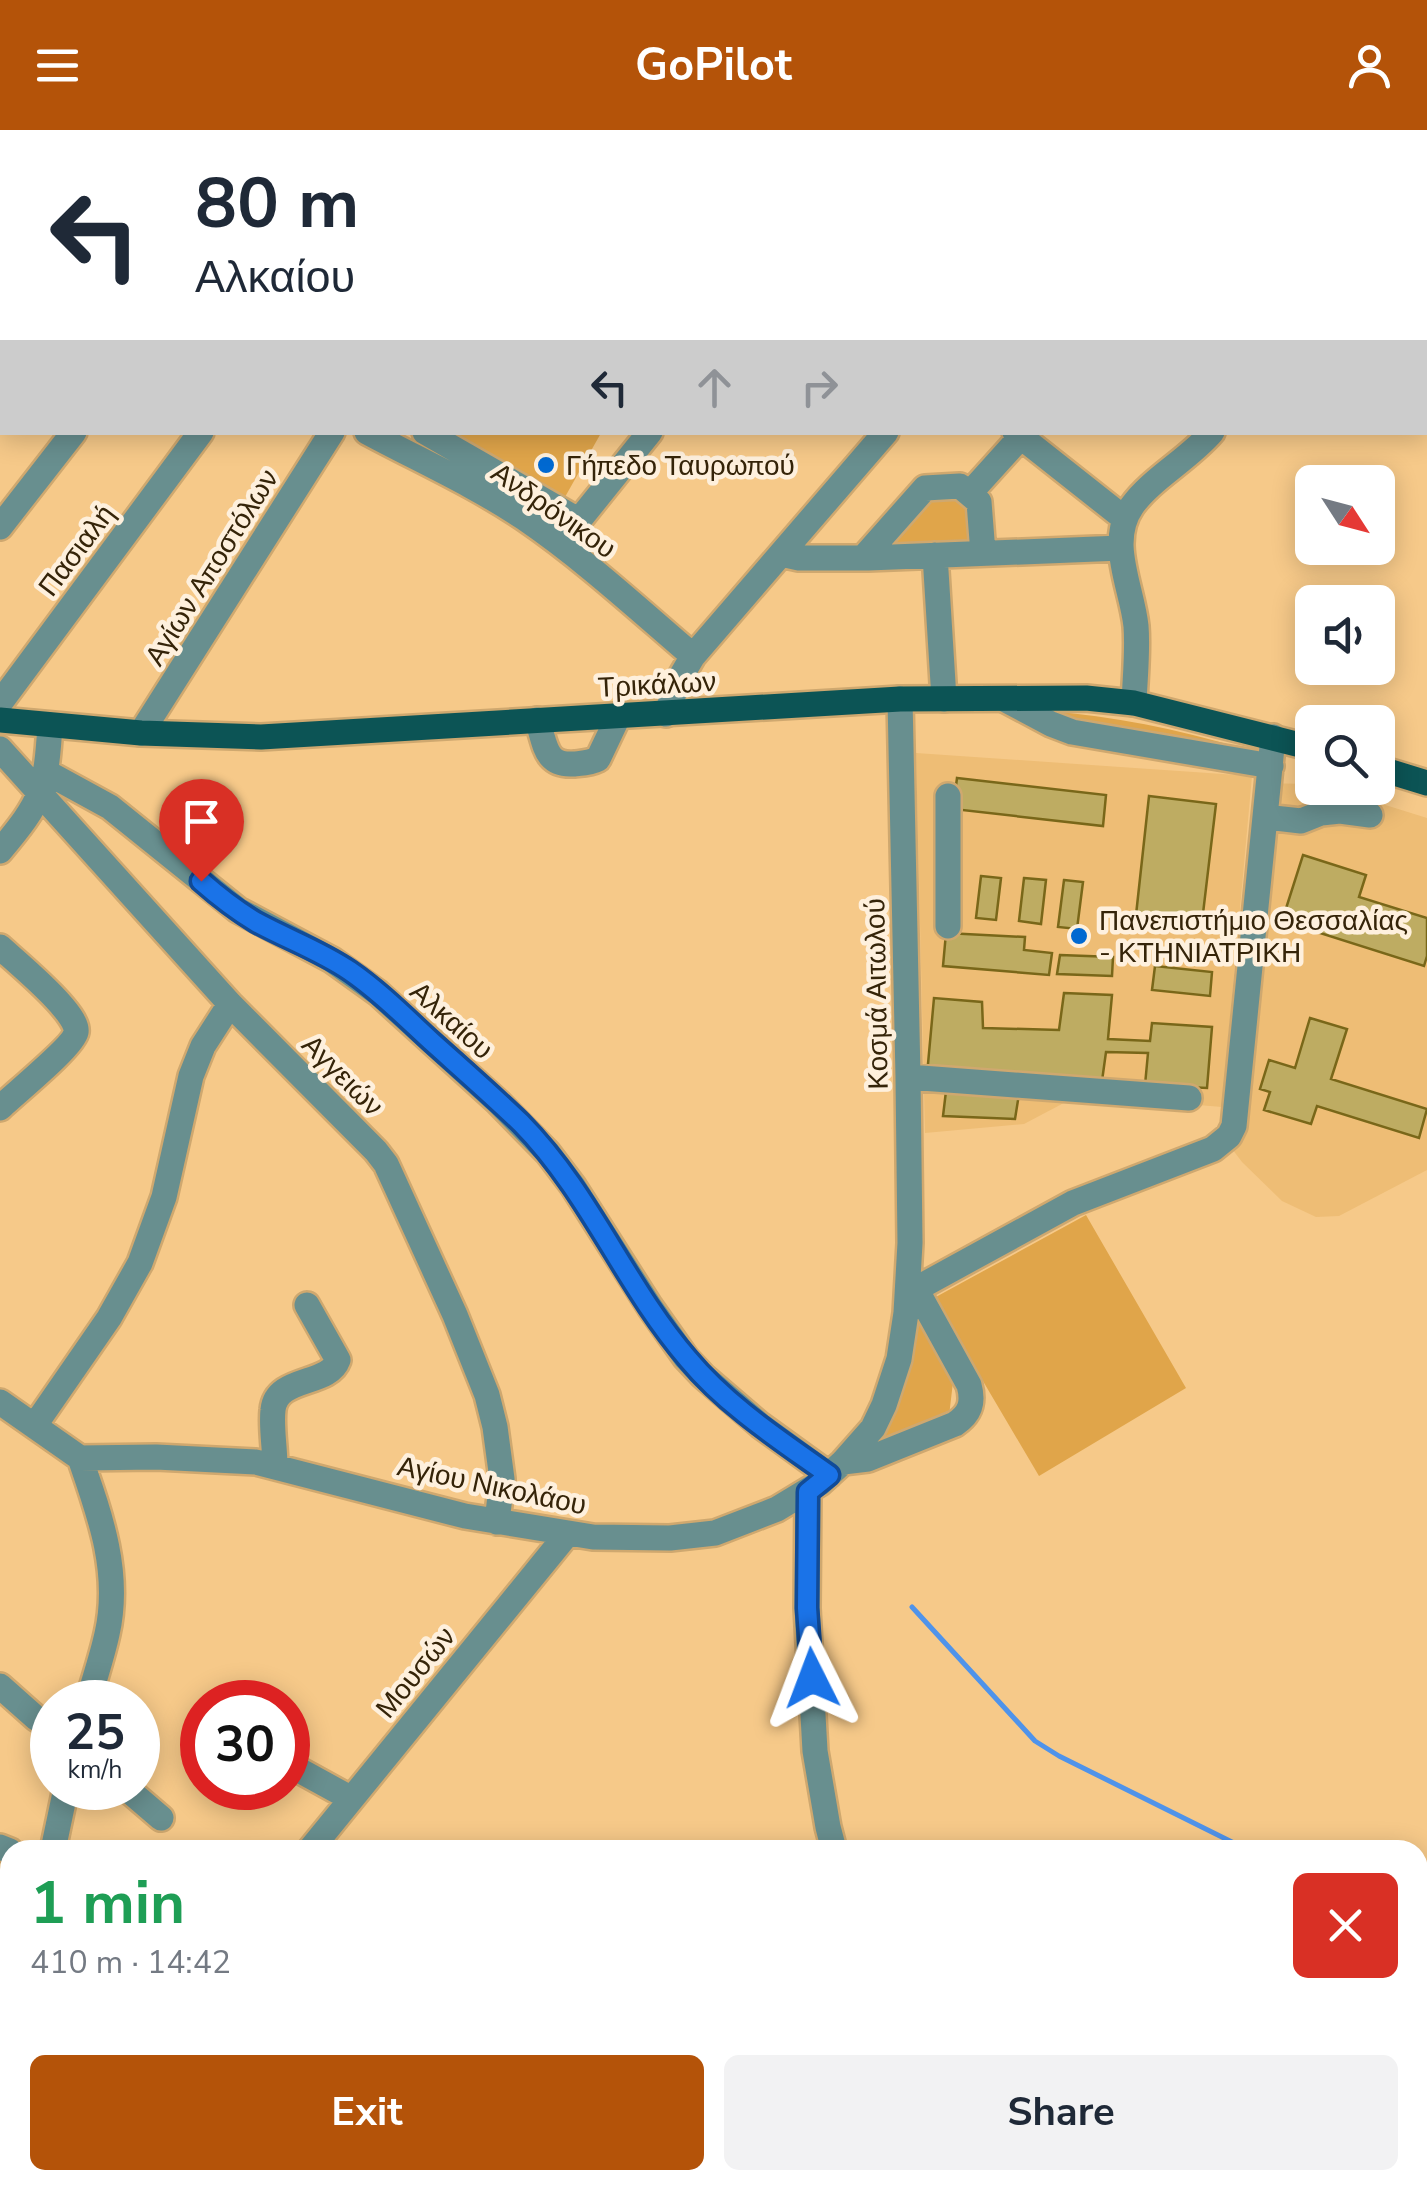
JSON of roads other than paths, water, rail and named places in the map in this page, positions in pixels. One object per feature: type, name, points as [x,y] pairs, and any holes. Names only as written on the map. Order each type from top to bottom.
[{"type":"main road","name":"Τρικάλων","points":[[0,720],[234,737],[900,699],[1086,698],[1134,703],[1295,743]]},
{"type":"main road","points":[[1395,773],[1427,783]]},
{"type":"street","points":[[0,528],[72,435]]},
{"type":"street","name":"Πασιαλή","points":[[0,703],[199,435]]},
{"type":"street","name":"Αγίων Αποστόλων","points":[[141,733],[330,435]]},
{"type":"street","name":"Ανδρόνικου","points":[[373,435],[504,505],[560,543],[693,656]]},
{"type":"street","points":[[430,435],[578,520]]},
{"type":"street","points":[[560,543],[648,435]]},
{"type":"street","points":[[666,714],[693,656],[883,435]]},
{"type":"street","points":[[970,493],[1019,435]]},
{"type":"street","points":[[1021,435],[1126,519]]},
{"type":"street","points":[[1134,703],[1136,625],[1121,548],[1126,519],[1139,497],[1198,437]]},
{"type":"street","points":[[863,558],[925,488],[960,486],[980,502],[983,553]]},
{"type":"street","points":[[781,554],[863,558],[1121,548]]},
{"type":"street","points":[[935,555],[944,699]]},
{"type":"street","name":"Κοσμά Αιτωλού","points":[[900,699],[913,1288]]},
{"type":"street","points":[[1004,699],[1072,732],[1271,766]]},
{"type":"street","points":[[536,720],[551,759],[561,765],[598,759],[618,717]]},
{"type":"street","points":[[0,851],[32,811],[44,783],[50,725]]},
{"type":"street","points":[[836,1468],[868,1460],[954,1424],[970,1408],[969,1386],[913,1288],[1074,1203],[1213,1150],[1229,1136],[1234,1126],[1273,737]]},
{"type":"street","name":"Αγγειών","points":[[0,749],[44,783],[230,1004],[376,1151],[392,1173],[487,1395],[502,1480],[497,1522]]},
{"type":"street","name":"Αλκαίου","points":[[44,783],[110,807],[238,910],[332,960],[378,993],[548,1153],[650,1308],[703,1376],[760,1425],[836,1468]]},
{"type":"street","points":[[948,796],[948,926]]},
{"type":"street","points":[[1266,817],[1302,821],[1340,811],[1370,815]]},
{"type":"street","points":[[903,832],[947,832]]},
{"type":"street","points":[[0,947],[65,1010],[76,1024],[76,1032],[68,1046],[0,1108]]},
{"type":"street","points":[[35,1425],[108,1318],[140,1263],[164,1196],[191,1076],[203,1046],[230,1004]]},
{"type":"street","points":[[908,1077],[1189,1098]]},
{"type":"street","name":"Αγίου Νικολάου","points":[[80,1458],[243,1460],[465,1516],[593,1537],[670,1538],[715,1533],[766,1514],[808,1492],[872,1428],[899,1359],[913,1288]]},
{"type":"street","points":[[275,1466],[273,1410],[277,1397],[333,1370],[338,1360],[307,1305]]},
{"type":"street","points":[[2,1406],[80,1458],[111,1564],[108,1633],[94,1680]]},
{"type":"street","points":[[808,1492],[807,1608],[815,1751],[831,1840]]},
{"type":"street","name":"Μουσών","points":[[318,1840],[568,1533]]},
{"type":"street","points":[[0,1686],[30,1713]]},
{"type":"street","points":[[310,1776],[350,1798]]},
{"type":"street","points":[[55,1840],[61,1810]]},
{"type":"street","points":[[152,1810],[161,1818]]},
{"type":"waterway","points":[[912,1607],[1035,1741],[1228,1840]]},
{"type":"place","name":"Γήπεδο Ταυρωπού","points":[[546,465]]},
{"type":"place","name":"Πανεπιστήμιο Θεσσαλίας - ΚΤΗΝΙΑΤΡΙΚΗ","points":[[1079,936]]}]
